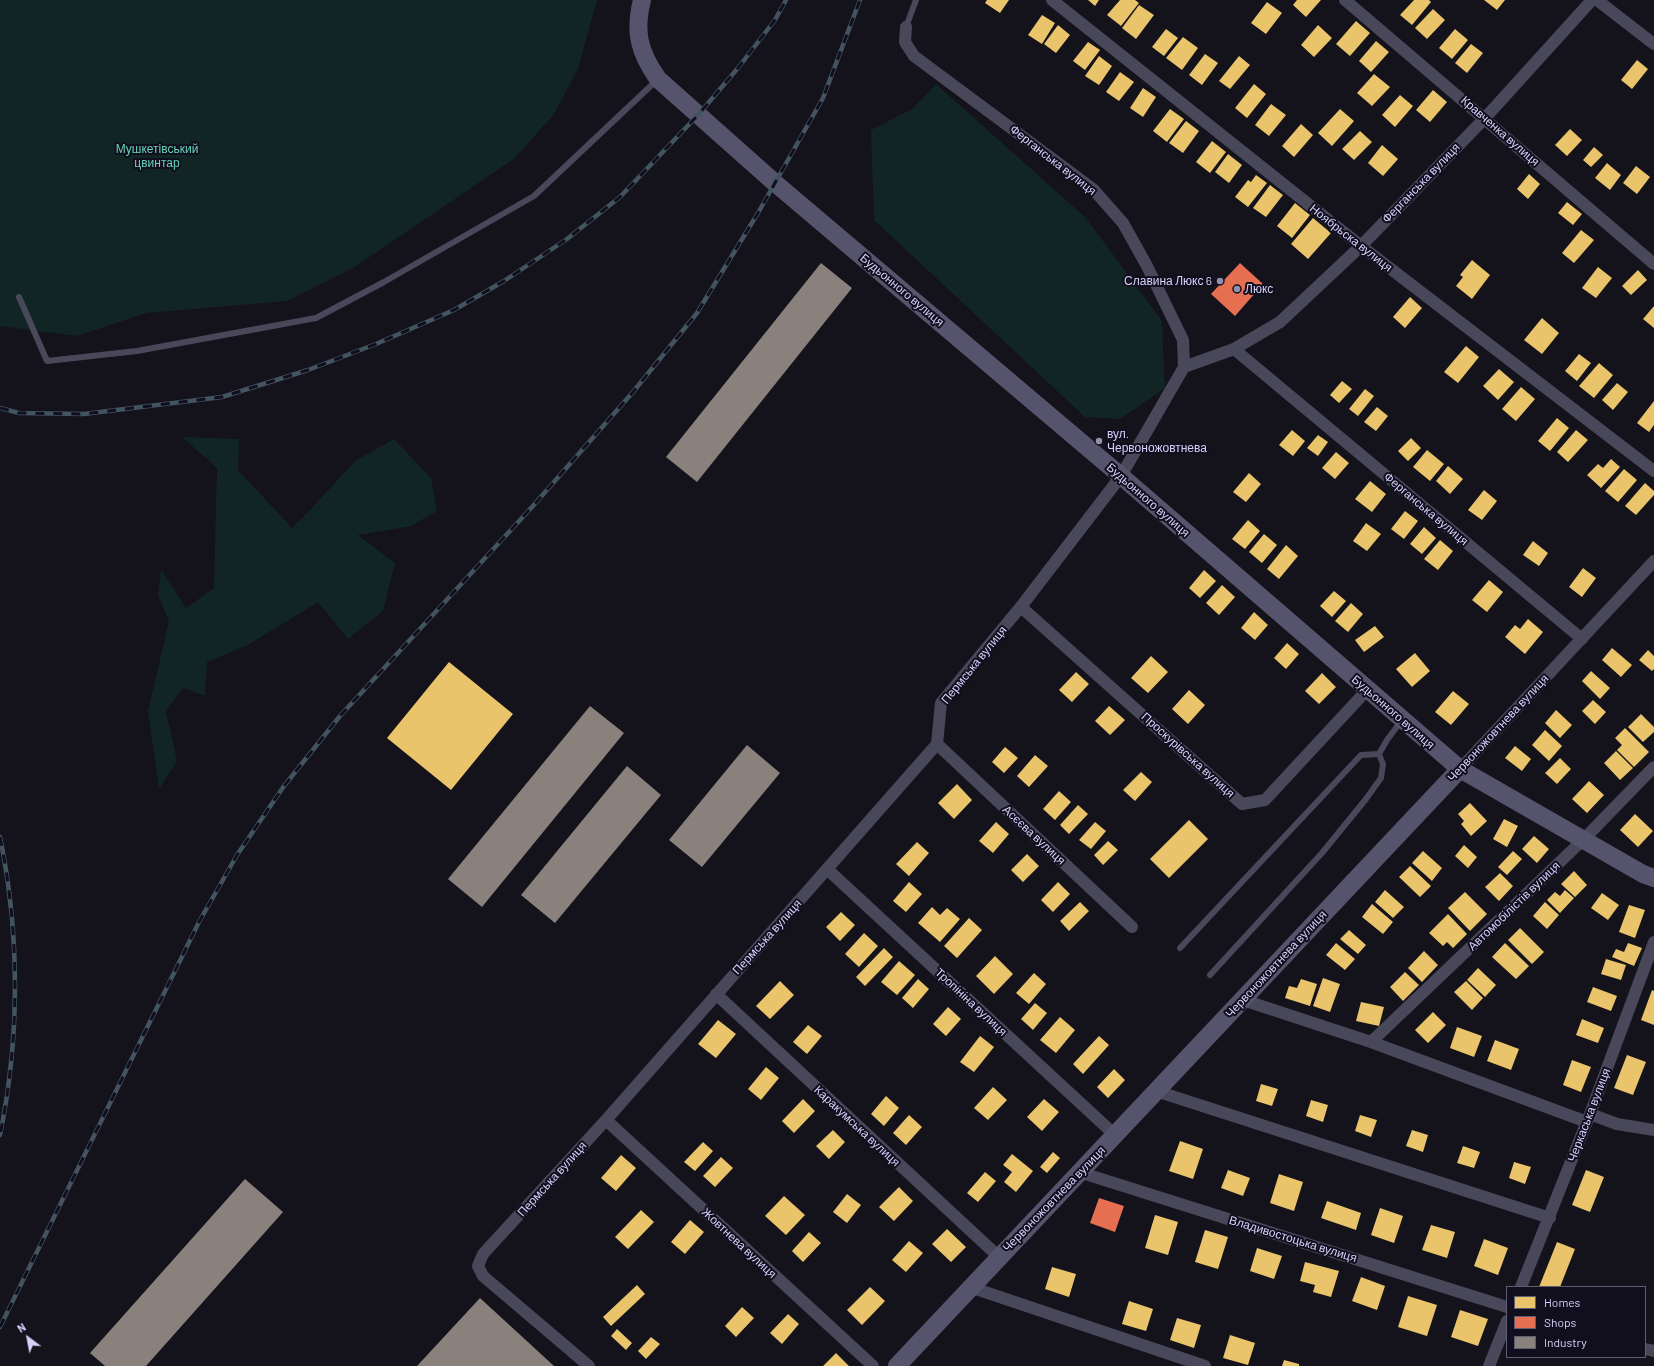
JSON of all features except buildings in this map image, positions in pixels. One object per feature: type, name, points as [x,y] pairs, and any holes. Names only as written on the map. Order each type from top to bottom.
[{"type":"main road","name":"Будьонного вулиця","points":[[642,0],[638,16],[638,32],[641,49],[647,64],[658,79],[775,182],[1121,476],[1460,769],[1643,874],[1654,878]]},
{"type":"main road","name":"Червоножовтнева вулиця","points":[[897,1366],[998,1257],[1243,1000],[1460,769]]},
{"type":"street","name":"Ноябрьска вулиця","points":[[1052,0],[1360,246],[1654,471]]},
{"type":"street","name":"Кравченка вулиця","points":[[1345,0],[1485,118],[1654,264]]},
{"type":"street","name":"Ферганська вулиця","points":[[906,27],[905,42],[914,56],[1092,188],[1123,223],[1147,266],[1183,340],[1184,367],[1234,349],[1280,322],[1360,246],[1485,118],[1592,0]]},
{"type":"street","points":[[1597,0],[1654,44]]},
{"type":"street","name":"Ферганська вулиця","points":[[1234,349],[1582,639]]},
{"type":"street","points":[[1121,476],[1184,367]]},
{"type":"street","name":"Пермська вулиця","points":[[589,1366],[483,1276],[478,1266],[483,1254],[606,1120],[937,744],[940,703],[1021,607],[1121,476]]},
{"type":"street","name":"Червоножовтнева вулиця","points":[[1460,769],[1654,561]]},
{"type":"street","name":"Проскурівська вулиця","points":[[1021,607],[1242,804],[1265,800],[1368,689]]},
{"type":"street","name":"Асєєва вулиця","points":[[937,744],[1132,927]]},
{"type":"street","name":"Автомобілістів вулиця","points":[[1371,1042],[1584,839],[1654,767]]},
{"type":"street","name":"Тропініна вулиця","points":[[827,869],[1115,1135]]},
{"type":"street","name":"Черкаська вулиця","points":[[1521,1286],[1550,1218],[1654,942]]},
{"type":"street","name":"Каракумська вулиця","points":[[716,994],[998,1257]]},
{"type":"street","points":[[1243,1000],[1371,1042],[1588,1118],[1654,1130]]},
{"type":"street","points":[[1156,1091],[1550,1218]]},
{"type":"street","name":"Жовтнева вулиця","points":[[606,1120],[873,1366]]},
{"type":"street","name":"Владивостоцька вулиця","points":[[1079,1172],[1506,1307]]},
{"type":"street","points":[[970,1287],[1205,1366]]},
{"type":"street","points":[[1489,1366],[1506,1324]]},
{"type":"lane","points":[[906,27],[916,0]]},
{"type":"lane","points":[[20,297],[47,361],[137,351],[316,318],[384,282],[534,196],[658,79]]},
{"type":"lane","points":[[1210,974],[1322,853],[1366,799],[1381,778],[1382,764],[1379,754],[1402,720]]},
{"type":"lane","points":[[1180,948],[1361,755],[1379,754]]},
{"type":"green space","name":"Мушкетівський цвинтар","points":[[0,0],[597,0],[578,69],[554,114],[514,159],[353,268],[287,301],[147,313],[77,336],[0,326]]},
{"type":"green space","points":[[936,84],[1086,218],[1162,321],[1165,388],[1120,419],[1085,417],[874,220],[871,130],[912,109]]},
{"type":"green space","points":[[182,437],[239,439],[238,470],[292,528],[355,461],[394,439],[431,478],[437,511],[411,526],[358,535],[395,563],[383,611],[348,639],[318,602],[248,645],[207,662],[205,696],[183,688],[166,711],[177,761],[159,789],[148,711],[169,621],[158,595],[161,570],[186,608],[214,588],[217,468]]},
{"type":"railway","points":[[0,408],[19,413],[84,414],[222,397],[308,370],[376,344],[454,310],[504,281],[567,239],[620,197],[698,115],[738,68],[775,20],[786,0]]},
{"type":"railway","points":[[0,1327],[199,922],[237,855],[284,786],[340,716],[532,507],[633,392],[697,313],[758,213],[823,98],[860,0]]},
{"type":"railway","points":[[0,837],[7,874],[11,911],[15,986],[11,1061],[7,1098],[0,1135]]},
{"type":"place","name":"Славина Люкс 6","points":[[1220,281]]},
{"type":"place","name":"Люкс","points":[[1237,289]]},
{"type":"place","name":"вул. Червоножовтнева","points":[[1099,441]]}]
